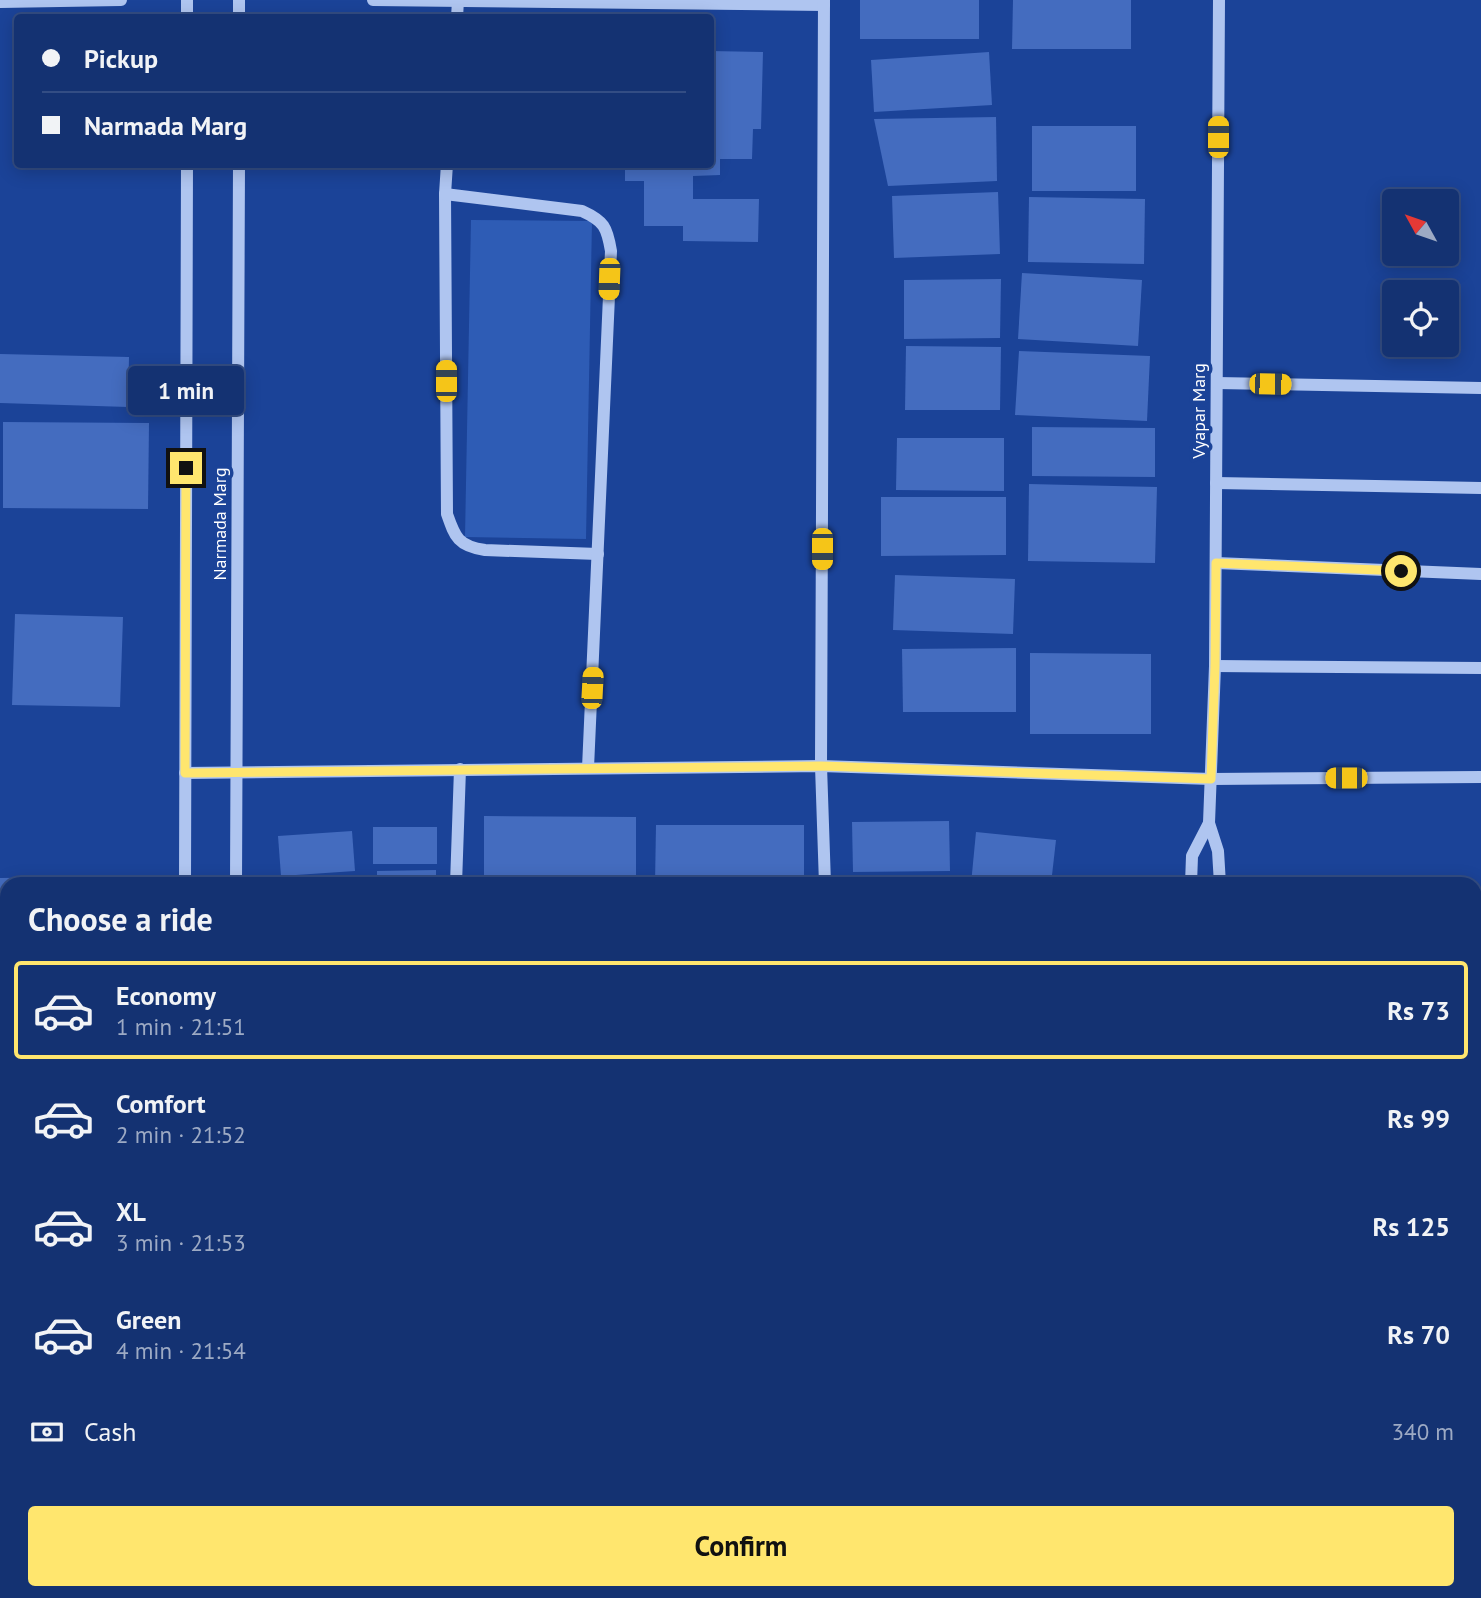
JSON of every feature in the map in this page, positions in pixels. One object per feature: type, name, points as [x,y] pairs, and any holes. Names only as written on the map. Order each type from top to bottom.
[{"type":"street","points":[[0,2],[121,0]]},
{"type":"street","points":[[373,0],[824,3],[821,766],[825,877]]},
{"type":"street","name":"Vyapar Marg","points":[[1219,0],[1215,666],[1209,823],[1218,851],[1220,877]]},
{"type":"street","name":"Narmada Marg","points":[[184,877],[187,168]]},
{"type":"street","name":"Narmada Marg","points":[[236,877],[239,168]]},
{"type":"street","points":[[447,168],[447,514],[455,537],[470,548],[485,550],[598,554]]},
{"type":"street","points":[[445,194],[582,211],[598,218],[608,232],[611,251],[588,768]]},
{"type":"street","points":[[1217,383],[1481,388]]},
{"type":"street","points":[[1216,483],[1481,488]]},
{"type":"street","points":[[1216,563],[1481,574]]},
{"type":"street","points":[[1215,666],[1481,667]]},
{"type":"street","points":[[185,773],[821,766],[1211,779],[1481,777]]},
{"type":"street","points":[[456,877],[460,769]]},
{"type":"street","name":"Vyapar Marg","points":[[1191,877],[1192,856],[1209,823]]},
{"type":"shaded area","points":[[471,220],[592,221],[586,539],[465,537]]},
{"type":"building","points":[[860,0],[979,0],[979,39],[860,39]]},
{"type":"building","points":[[1013,0],[1131,0],[1131,49],[1012,49]]},
{"type":"building","points":[[714,51],[763,52],[761,129],[753,129],[752,159],[720,159],[720,175],[693,176],[693,199],[759,199],[758,242],[683,241],[683,226],[644,226],[644,181],[625,181],[625,168],[714,168]]},
{"type":"building","points":[[989,52],[992,105],[874,112],[871,60]]},
{"type":"building","points":[[996,117],[997,181],[888,186],[874,119]]},
{"type":"building","points":[[1032,126],[1136,126],[1136,191],[1032,191]]},
{"type":"building","points":[[998,192],[1000,254],[894,258],[892,196]]},
{"type":"building","points":[[1029,197],[1145,199],[1144,264],[1028,262]]},
{"type":"building","points":[[1022,273],[1142,280],[1138,346],[1018,339]]},
{"type":"building","points":[[1001,279],[1000,338],[904,339],[904,280]]},
{"type":"building","points":[[906,346],[1001,347],[1000,410],[905,410]]},
{"type":"building","points":[[1019,351],[1150,356],[1147,421],[1015,415]]},
{"type":"building","points":[[0,354],[129,357],[128,407],[0,403]]},
{"type":"building","points":[[3,422],[149,423],[148,509],[3,508]]},
{"type":"building","points":[[1032,427],[1155,428],[1155,477],[1032,476]]},
{"type":"building","points":[[897,438],[1004,438],[1004,491],[896,490]]},
{"type":"building","points":[[1029,484],[1157,487],[1155,563],[1028,561]]},
{"type":"building","points":[[881,497],[1006,497],[1006,555],[881,556]]},
{"type":"building","points":[[895,575],[1015,579],[1013,634],[893,630]]},
{"type":"building","points":[[15,614],[123,617],[120,707],[12,705]]},
{"type":"building","points":[[1016,648],[1016,712],[903,712],[902,649]]},
{"type":"building","points":[[1030,653],[1151,654],[1151,734],[1030,734]]},
{"type":"building","points":[[484,816],[636,817],[636,877],[484,877]]},
{"type":"building","points":[[949,821],[950,871],[853,872],[852,822]]},
{"type":"building","points":[[656,825],[804,825],[804,877],[655,877]]},
{"type":"building","points":[[373,827],[437,827],[437,864],[373,864]]},
{"type":"building","points":[[352,831],[355,871],[281,876],[278,836]]},
{"type":"building","points":[[976,832],[1056,840],[1052,877],[972,877]]},
{"type":"building","points":[[436,870],[436,877],[377,877],[377,871]]},
{"type":"building","points":[[950,875],[950,877],[857,877]]},
{"type":"route","points":[[186,468],[185,773],[821,766],[1211,779],[1216,563],[1401,571]]}]
